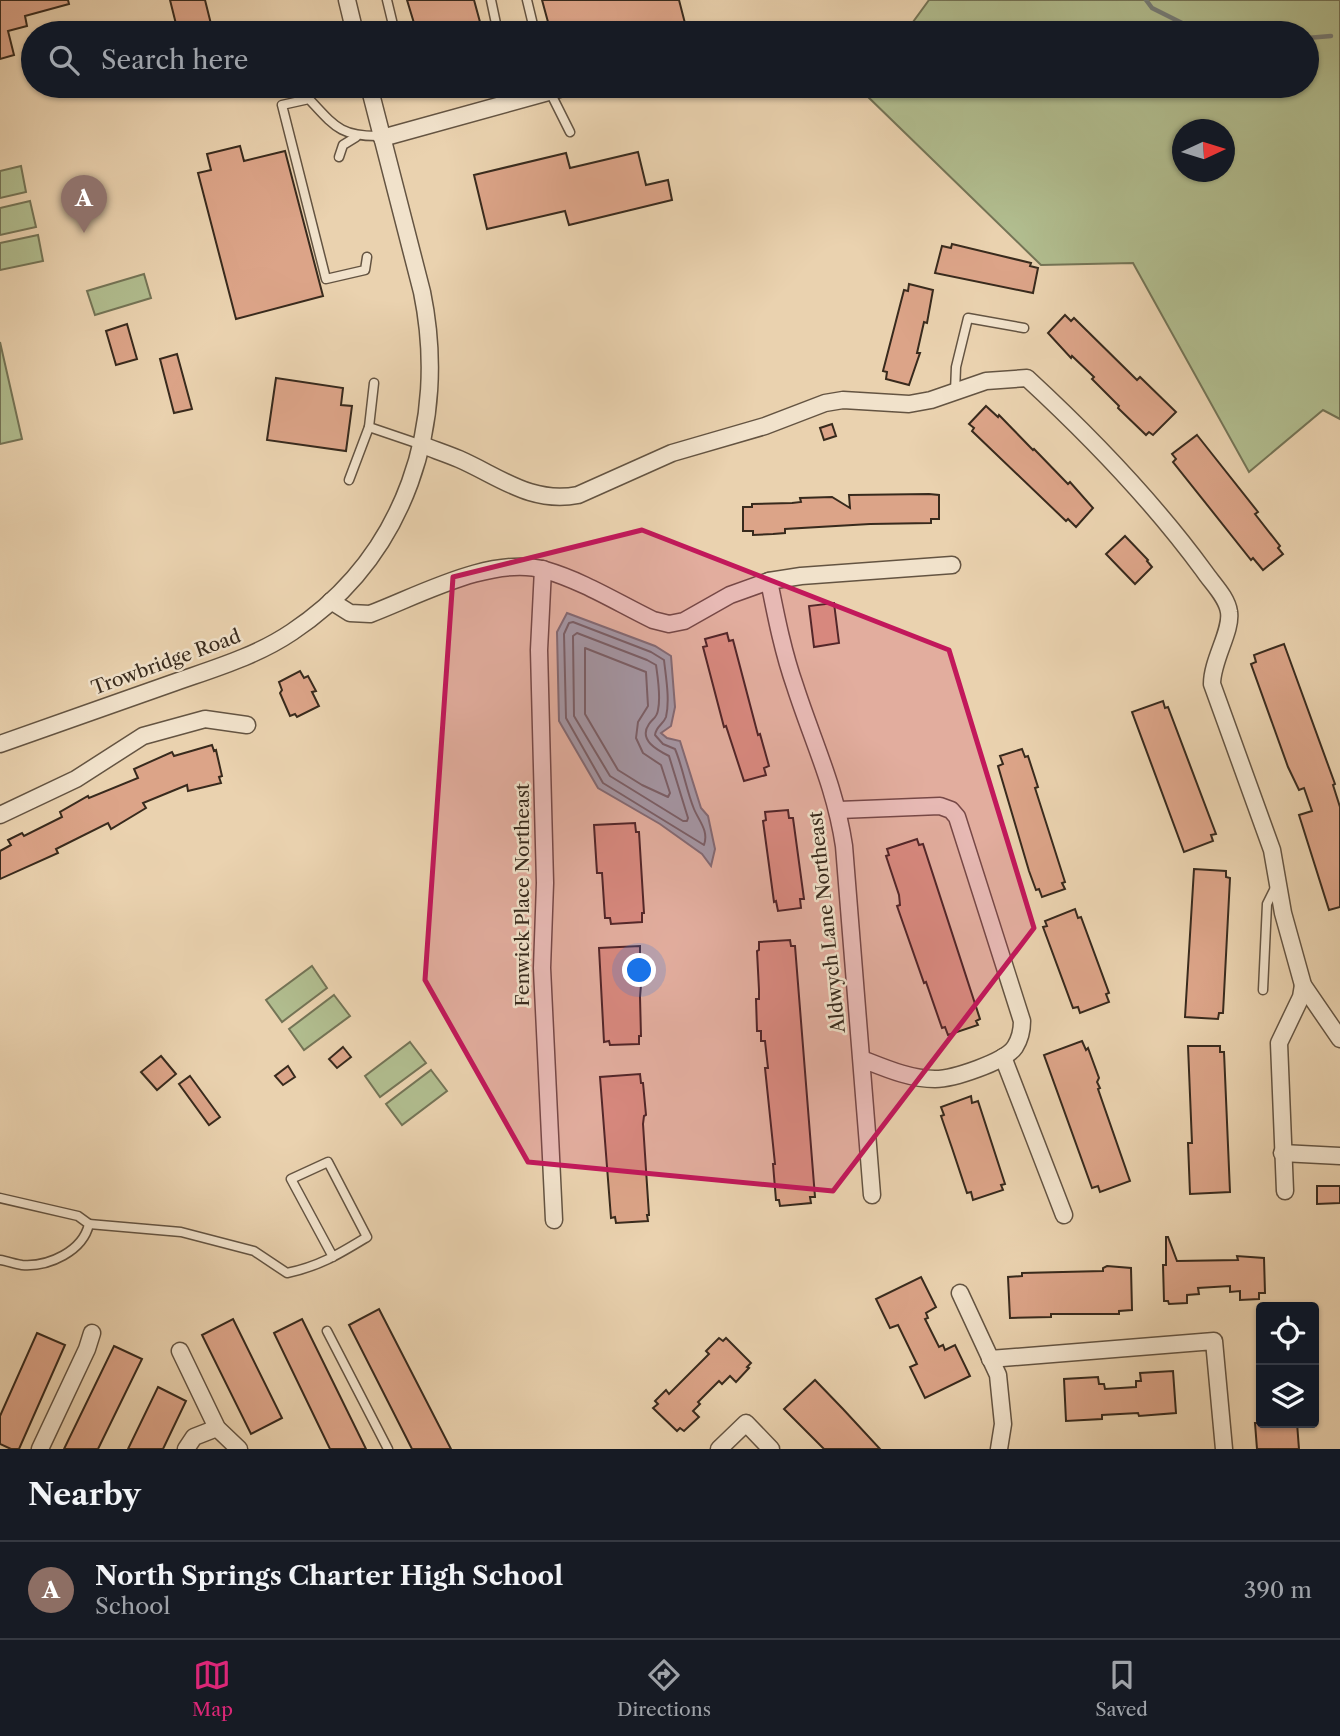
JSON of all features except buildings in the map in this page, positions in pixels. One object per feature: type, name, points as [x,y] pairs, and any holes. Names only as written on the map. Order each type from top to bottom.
[{"type":"street","points":[[346,0],[352,21]]},
{"type":"street","name":"Trowbridge Road","points":[[0,744],[244,658],[292,632],[331,601],[363,567],[390,528],[408,489],[422,445],[432,376],[428,319],[372,98]]},
{"type":"street","points":[[382,137],[518,98]]},
{"type":"street","points":[[422,445],[459,459],[527,492],[548,498],[562,498],[578,495],[672,453],[765,426],[825,403],[843,400],[909,404],[931,400],[986,381],[1027,378],[1083,430],[1134,484],[1182,542],[1226,602],[1229,621],[1212,670],[1212,684],[1272,850],[1283,913],[1303,985],[1340,1039]]},
{"type":"street","points":[[331,601],[351,612],[370,614],[484,570],[514,566],[543,569],[653,620],[669,624],[684,621],[730,595],[769,581],[801,576],[952,565]]},
{"type":"street","name":"Fenwick Place Northeast","points":[[543,569],[539,650],[545,883],[542,968],[554,1220]]},
{"type":"street","name":"Aldwych Lane Northeast","points":[[769,581],[779,632],[794,685],[839,810],[872,1195]]},
{"type":"street","points":[[0,815],[76,779],[142,736],[205,719],[247,725]]},
{"type":"street","points":[[839,810],[940,806],[951,810],[957,817],[1022,1021],[1022,1031],[1016,1046],[1003,1057],[962,1074],[936,1079],[908,1076],[862,1059]]},
{"type":"street","points":[[1285,1191],[1279,1044],[1301,998],[1303,985]]},
{"type":"street","points":[[1003,1057],[1064,1215]]},
{"type":"street","points":[[1282,1153],[1340,1156]]},
{"type":"street","points":[[960,1293],[998,1376],[1003,1424],[999,1449]]},
{"type":"street","points":[[40,1449],[88,1349],[92,1333]]},
{"type":"street","points":[[990,1359],[1214,1340],[1224,1449]]},
{"type":"street","points":[[180,1351],[217,1428],[239,1449]]},
{"type":"street","points":[[719,1449],[746,1423],[771,1449]]},
{"type":"street","points":[[186,1449],[194,1437],[217,1428]]},
{"type":"lane","points":[[387,0],[392,21]]},
{"type":"lane","points":[[491,0],[495,21]]},
{"type":"lane","points":[[527,0],[532,21]]},
{"type":"lane","points":[[553,98],[570,132]]},
{"type":"lane","points":[[367,257],[365,270],[326,279],[282,106],[309,99],[332,124],[356,136],[382,137]]},
{"type":"lane","points":[[339,157],[343,145],[356,136]]},
{"type":"lane","points":[[955,391],[957,367],[968,318],[1024,328]]},
{"type":"lane","points":[[349,480],[369,427],[374,383]]},
{"type":"lane","points":[[369,427],[422,445]]},
{"type":"lane","points":[[1263,990],[1267,904],[1278,884]]},
{"type":"lane","points":[[0,1198],[78,1216],[89,1224],[181,1233],[254,1251],[287,1273],[313,1268],[333,1257],[367,1237],[328,1161],[291,1179],[333,1257]]},
{"type":"lane","points":[[0,1260],[23,1265],[45,1263],[70,1251],[86,1237],[89,1224]]},
{"type":"lane","points":[[327,1331],[388,1449]]},
{"type":"highlighted area","points":[[642,530],[949,650],[1034,928],[833,1191],[528,1162],[425,980],[453,577]]},
{"type":"green space","points":[[929,0],[1340,0],[1340,419],[1323,410],[1249,472],[1133,263],[1041,265],[869,98],[1319,98],[1319,21],[914,21]]},
{"type":"green space","points":[[21,166],[26,192],[0,198],[0,171]]},
{"type":"green space","points":[[30,201],[36,227],[0,235],[0,208]]},
{"type":"green space","points":[[38,235],[43,261],[0,270],[0,243]]},
{"type":"green space","points":[[144,274],[151,298],[95,315],[87,291]]},
{"type":"green space","points":[[0,342],[22,439],[0,444]]},
{"type":"green space","points":[[312,966],[327,988],[282,1022],[266,1000]]},
{"type":"green space","points":[[334,995],[350,1016],[304,1050],[289,1029]]},
{"type":"green space","points":[[410,1042],[426,1063],[380,1097],[365,1076]]},
{"type":"green space","points":[[431,1070],[447,1091],[402,1125],[386,1104]]},
{"type":"water","points":[[567,613],[655,646],[671,656],[675,707],[671,726],[661,733],[667,738],[680,741],[701,808],[708,816],[715,849],[711,866],[702,854],[660,824],[598,788],[559,721],[557,632]]},
{"type":"waterway","points":[[1146,0],[1152,8],[1178,21]]},
{"type":"waterway","points":[[1319,37],[1331,36]]},
{"type":"place","name":"North Springs Charter High School","points":[[84,233]]}]
